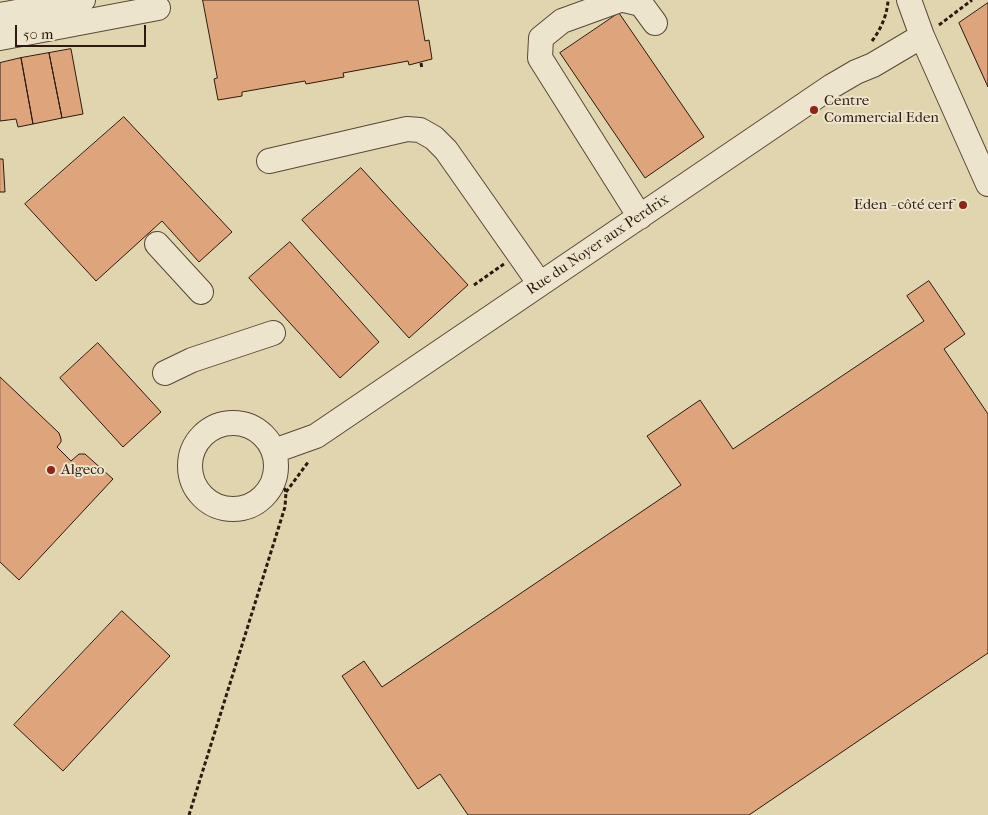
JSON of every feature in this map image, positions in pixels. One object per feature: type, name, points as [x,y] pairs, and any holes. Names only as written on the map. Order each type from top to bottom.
[{"type":"street","points":[[0,15],[82,0]]},
{"type":"street","points":[[620,0],[562,21],[541,38],[540,58],[640,217]]},
{"type":"street","points":[[624,0],[641,4],[655,23]]},
{"type":"street","points":[[909,0],[922,36],[988,184]]},
{"type":"street","points":[[0,38],[158,8]]},
{"type":"street","name":"Rue du Noyer aux Perdrix","points":[[275,460],[316,436],[832,86],[856,72],[873,65],[922,36]]},
{"type":"street","points":[[269,161],[407,129],[420,130],[434,138],[446,150],[540,284]]},
{"type":"street","points":[[157,244],[201,292]]},
{"type":"street","points":[[165,373],[192,360],[273,333]]},
{"type":"path","points":[[873,65],[866,48],[876,36],[883,22],[888,0]]},
{"type":"path","points":[[922,36],[940,25],[972,0]]},
{"type":"path","points":[[421,63],[422,69]]},
{"type":"path","points":[[474,285],[511,259]]},
{"type":"path","points":[[189,815],[285,508],[286,492],[275,460]]},
{"type":"building","points":[[203,0],[418,0],[425,41],[429,40],[432,59],[409,65],[408,61],[343,73],[344,77],[306,84],[305,81],[242,92],[242,96],[218,100],[214,79],[217,78]]},
{"type":"building","points":[[988,3],[988,87],[959,23]]},
{"type":"building","points":[[619,13],[704,137],[645,178],[560,53]]},
{"type":"building","points":[[71,49],[83,114],[62,118],[49,53]]},
{"type":"building","points":[[49,53],[62,118],[33,124],[21,58]]},
{"type":"building","points":[[21,58],[33,124],[18,127],[16,119],[0,121],[0,63]]},
{"type":"building","points":[[124,117],[232,232],[199,262],[162,221],[96,281],[25,204]]},
{"type":"building","points":[[0,159],[3,159],[5,192],[0,192]]},
{"type":"building","points":[[361,168],[468,285],[409,338],[302,220]]},
{"type":"building","points":[[290,242],[379,342],[340,378],[249,278]]},
{"type":"building","points":[[929,281],[965,334],[944,349],[988,414],[988,653],[749,815],[468,815],[440,774],[418,789],[342,676],[364,661],[382,687],[681,485],[647,436],[700,400],[733,449],[924,321],[907,296]]},
{"type":"building","points":[[98,343],[161,412],[123,447],[60,378]]},
{"type":"building","name":"Algeco","points":[[0,377],[59,433],[61,442],[57,447],[71,461],[79,454],[85,454],[113,479],[19,580],[0,562]]},
{"type":"building","points":[[122,611],[170,656],[63,771],[14,725]]},
{"type":"place","name":"Centre Commercial Eden","points":[[814,110]]},
{"type":"place","name":"Eden - côté cerf","points":[[963,205]]},
{"type":"place","name":"Algeco","points":[[51,470]]}]
